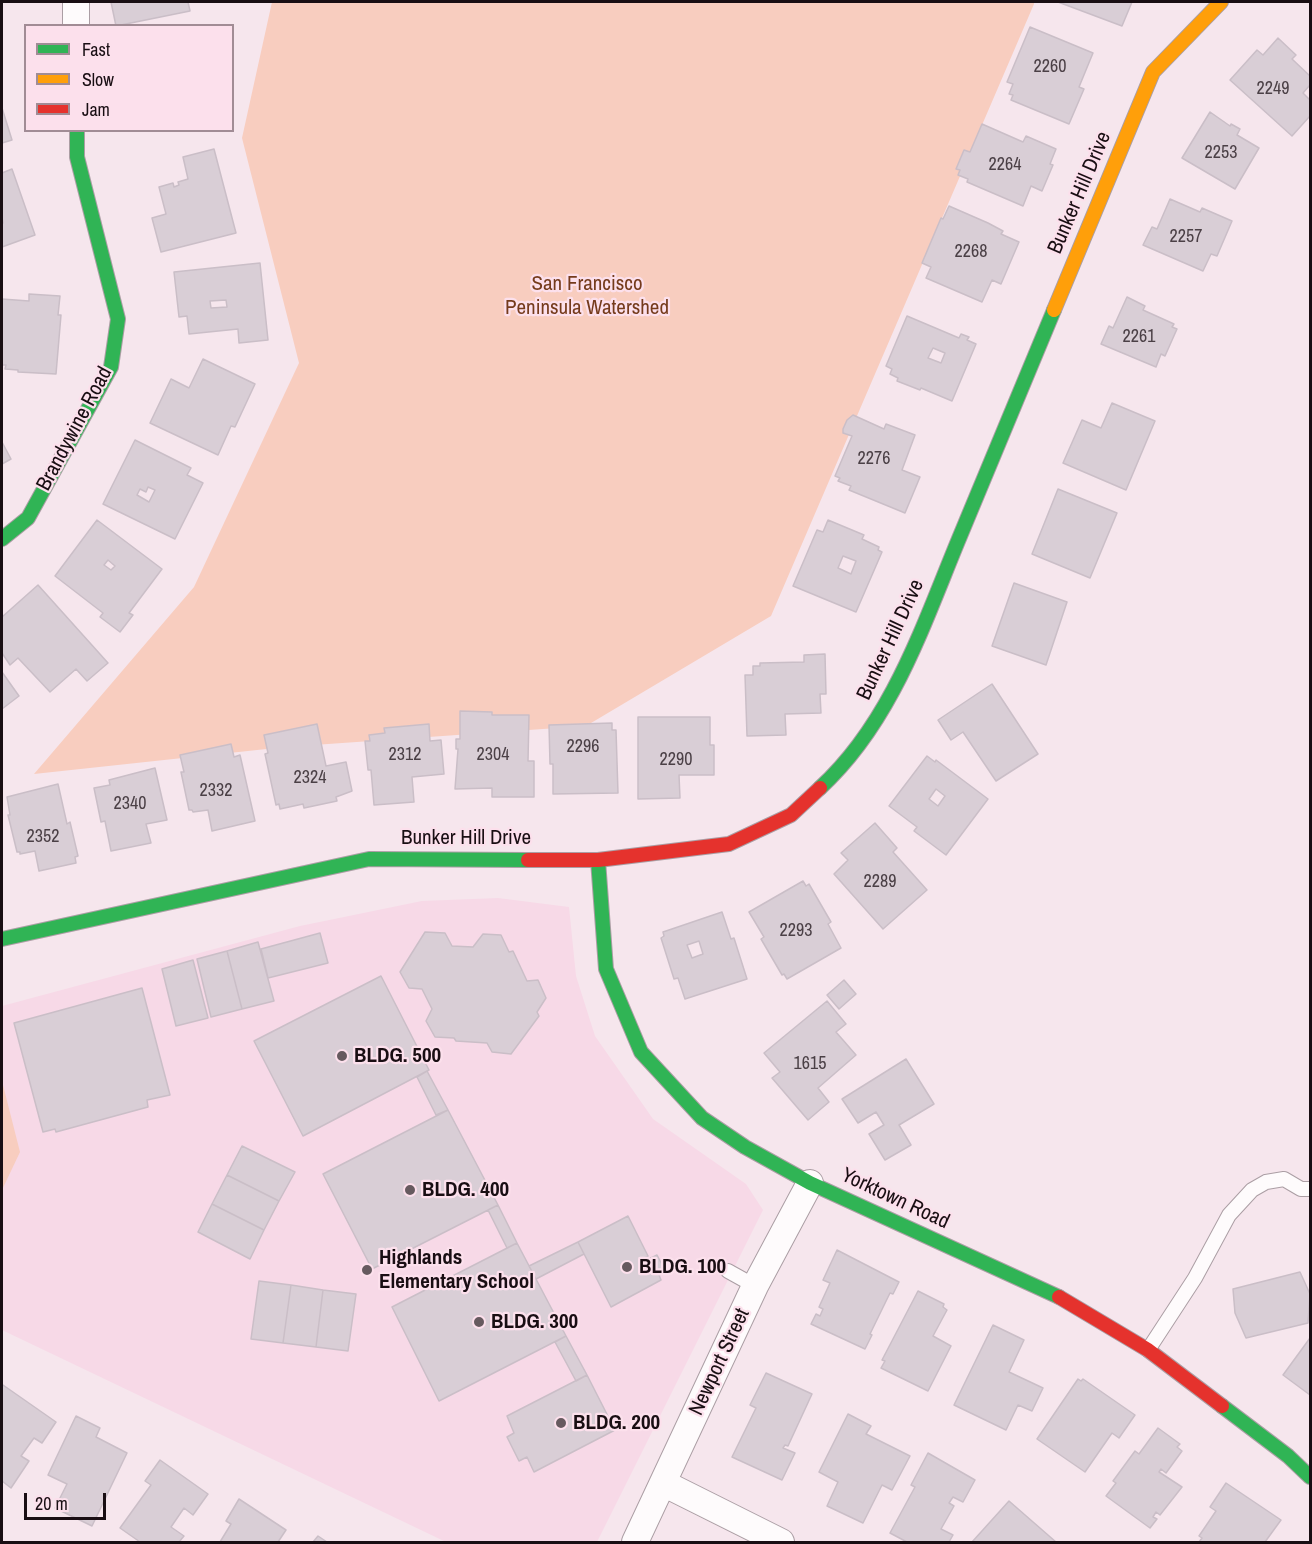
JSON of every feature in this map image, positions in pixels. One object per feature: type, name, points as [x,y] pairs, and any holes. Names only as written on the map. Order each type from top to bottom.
[{"type":"street","points":[[76,2],[76,24]]},
{"type":"street","name":"Bunker Hill Drive","points":[[2,939],[369,859],[598,860],[729,844],[791,815],[842,768],[886,706],[918,638],[1153,72],[1221,2]]},
{"type":"street","name":"Brandywine Road","points":[[2,539],[28,518],[111,367],[118,319],[77,157],[77,132]]},
{"type":"street","name":"Yorktown Road","points":[[598,860],[606,969],[641,1052],[702,1118],[745,1147],[810,1183],[1068,1301],[1148,1350],[1288,1456],[1311,1477]]},
{"type":"street","name":"Newport Street","points":[[635,1542],[755,1286],[810,1183]]},
{"type":"street","points":[[663,1483],[781,1542]]},
{"type":"lane","points":[[1148,1350],[1195,1278],[1229,1215],[1252,1190],[1266,1182],[1284,1179],[1301,1189],[1311,1189]]},
{"type":"lane","points":[[728,1271],[755,1286]]},
{"type":"shaded area","name":"Highlands Elementary School","points":[[498,898],[569,907],[576,976],[595,1036],[653,1119],[746,1184],[763,1210],[597,1542],[446,1542],[2,1330],[2,1006],[300,926],[422,901]]},
{"type":"green space","name":"San Francisco Peninsula Watershed","points":[[272,2],[1034,2],[1034,4],[771,616],[586,726],[285,747],[34,774],[194,587],[299,363],[242,138]]},
{"type":"green space","points":[[2,1081],[20,1152],[2,1190]]},
{"type":"building","points":[[111,2],[188,2],[190,11],[116,24]]},
{"type":"building","points":[[1058,2],[1132,2],[1122,26]]},
{"type":"building","points":[[1030,27],[1093,53],[1079,87],[1084,89],[1069,124],[1011,100],[1013,95],[1009,94],[1013,84],[1007,82]]},
{"type":"building","points":[[1278,38],[1296,55],[1292,59],[1310,76],[1310,85],[1303,93],[1310,100],[1310,116],[1292,136],[1230,80],[1257,50],[1263,55]]},
{"type":"building","points":[[2,108],[12,140],[2,143]]},
{"type":"building","points":[[1210,112],[1230,126],[1231,124],[1240,129],[1237,135],[1259,148],[1235,189],[1182,158]]},
{"type":"building","points":[[982,124],[1023,142],[1026,136],[1056,149],[1050,164],[1053,165],[1042,191],[1031,186],[1023,206],[967,182],[968,179],[958,175],[960,170],[956,169],[964,150],[970,152]]},
{"type":"building","points":[[214,149],[236,233],[161,252],[152,218],[166,214],[159,187],[173,183],[174,187],[179,185],[178,182],[188,179],[183,157]]},
{"type":"building","points":[[12,169],[35,235],[2,247],[2,173]]},
{"type":"building","points":[[1170,199],[1200,212],[1202,208],[1232,221],[1217,256],[1211,254],[1203,271],[1143,245],[1152,227],[1157,229]]},
{"type":"building","points":[[949,206],[988,223],[1003,231],[1001,234],[1019,242],[1001,284],[992,280],[982,302],[926,278],[931,267],[922,263],[941,218],[943,219]]},
{"type":"building","points":[[260,263],[268,340],[239,343],[238,329],[189,334],[187,316],[179,317],[174,272]],"holes":[[[226,300],[227,307],[211,308],[210,301]]]},
{"type":"building","points":[[29,294],[60,296],[58,315],[61,315],[56,374],[18,372],[18,370],[5,369],[6,365],[2,365],[2,299],[29,301]]},
{"type":"building","points":[[1127,297],[1145,306],[1143,310],[1174,324],[1172,327],[1177,329],[1165,356],[1161,354],[1156,367],[1101,344],[1109,326],[1113,328]]},
{"type":"building","points":[[907,316],[959,338],[961,334],[969,337],[967,340],[976,344],[952,401],[897,381],[898,378],[890,374],[892,369],[886,366]],"holes":[[[933,348],[945,353],[941,363],[928,358]]]},
{"type":"building","points":[[203,359],[255,384],[235,427],[231,426],[218,455],[150,423],[171,379],[189,388]]},
{"type":"building","points":[[1112,403],[1155,421],[1126,490],[1063,463],[1082,420],[1101,428]]},
{"type":"building","points":[[853,415],[884,429],[886,424],[915,435],[902,470],[920,477],[905,513],[849,490],[851,486],[838,481],[840,478],[835,476],[852,436],[843,433],[843,429],[847,420]]},
{"type":"building","points":[[135,440],[191,468],[187,475],[203,483],[175,539],[103,504]],"holes":[[[148,487],[155,490],[149,502],[137,495],[140,489],[146,492]]]},
{"type":"building","points":[[2,442],[11,459],[2,464]]},
{"type":"building","points":[[1058,489],[1117,513],[1090,578],[1032,554]]},
{"type":"building","points":[[97,520],[162,569],[129,613],[133,615],[120,632],[100,617],[103,613],[55,576]],"holes":[[[108,560],[115,566],[111,570],[104,565]]]},
{"type":"building","points":[[828,520],[864,535],[862,539],[879,547],[878,550],[882,552],[856,612],[793,586],[817,530],[823,532]],"holes":[[[843,556],[856,561],[851,574],[838,568]]]},
{"type":"building","points":[[1014,583],[1067,602],[1046,665],[992,646]]},
{"type":"building","points":[[38,585],[108,663],[87,681],[76,669],[50,692],[18,658],[10,665],[2,653],[2,617]]},
{"type":"building","points":[[825,654],[826,694],[820,694],[821,713],[785,714],[786,735],[747,736],[745,675],[753,675],[753,666],[760,666],[760,663],[804,662],[804,655]]},
{"type":"building","points":[[2,672],[19,696],[2,709]]},
{"type":"building","points":[[992,684],[1038,754],[996,781],[963,732],[951,740],[938,720]]},
{"type":"building","points":[[460,711],[492,712],[492,715],[529,715],[528,761],[534,761],[534,797],[492,797],[492,788],[455,789],[458,749],[456,749],[456,739],[460,739]]},
{"type":"building","points":[[638,717],[710,717],[710,745],[714,745],[714,775],[679,775],[680,798],[638,799]]},
{"type":"building","points":[[612,723],[612,730],[616,730],[618,793],[553,794],[549,725]]},
{"type":"building","points":[[317,724],[326,766],[346,762],[352,791],[336,797],[337,801],[304,808],[303,804],[280,809],[279,804],[276,805],[265,754],[268,753],[264,735]]},
{"type":"building","points":[[429,724],[430,741],[441,740],[444,774],[412,777],[414,802],[374,805],[371,770],[368,770],[365,741],[370,741],[369,735],[385,733],[384,728]]},
{"type":"building","points":[[231,744],[234,757],[240,755],[255,821],[212,831],[208,810],[193,812],[189,810],[180,755]]},
{"type":"building","points":[[927,756],[935,762],[936,760],[988,799],[946,855],[914,831],[917,827],[889,806]],"holes":[[[936,789],[945,796],[938,806],[929,799]]]},
{"type":"building","points":[[155,768],[167,820],[146,824],[151,843],[111,851],[105,821],[101,822],[94,788],[110,785],[109,780]]},
{"type":"building","points":[[58,784],[67,824],[70,822],[78,856],[75,857],[76,863],[39,871],[35,851],[20,854],[17,852],[8,815],[10,815],[7,797]]},
{"type":"building","points":[[875,823],[897,848],[893,852],[927,890],[883,929],[834,874],[848,860],[841,853]]},
{"type":"building","points":[[803,881],[806,886],[809,884],[831,922],[828,924],[841,948],[787,979],[784,974],[782,975],[761,939],[764,937],[749,912]]},
{"type":"building","points":[[722,912],[731,939],[734,938],[747,979],[685,999],[678,978],[674,979],[661,938],[664,936],[663,932]],"holes":[[[699,941],[703,954],[692,958],[687,945]]]},
{"type":"building","points":[[425,932],[445,933],[452,946],[473,947],[483,934],[501,935],[509,952],[513,951],[527,981],[538,980],[546,998],[537,1012],[539,1016],[511,1054],[492,1052],[487,1043],[435,1037],[426,1021],[432,1009],[422,989],[409,988],[400,972]]},
{"type":"building","points":[[320,933],[328,963],[268,978],[261,949]]},
{"type":"building","points":[[258,942],[274,1001],[242,1009],[227,951]]},
{"type":"building","points":[[227,951],[242,1009],[211,1017],[197,959]]},
{"type":"building","points":[[193,960],[208,1018],[176,1026],[162,969]]},
{"type":"building","name":"BLDG. 500","points":[[381,976],[429,1070],[303,1136],[254,1041]]},
{"type":"building","points":[[844,980],[856,994],[839,1009],[827,995]]},
{"type":"building","points":[[142,988],[170,1095],[147,1100],[148,1107],[56,1132],[55,1129],[43,1132],[14,1023]]},
{"type":"building","points":[[827,1001],[846,1024],[836,1032],[856,1055],[818,1088],[829,1102],[808,1120],[772,1078],[780,1072],[764,1053]]},
{"type":"building","points":[[906,1059],[934,1104],[899,1125],[911,1145],[885,1160],[869,1134],[884,1125],[876,1112],[858,1123],[842,1099]]},
{"type":"building","points":[[427,1071],[448,1110],[436,1115],[417,1077]]},
{"type":"building","name":"BLDG. 400","points":[[448,1110],[498,1205],[372,1269],[323,1174]]},
{"type":"building","points":[[242,1146],[295,1172],[279,1201],[227,1175]]},
{"type":"building","points":[[227,1175],[279,1201],[264,1230],[212,1204]]},
{"type":"building","points":[[212,1204],[264,1230],[250,1259],[198,1232]]},
{"type":"building","points":[[498,1205],[517,1243],[507,1248],[488,1210]]},
{"type":"building","name":"BLDG. 100","points":[[628,1216],[648,1256],[642,1259],[643,1262],[657,1255],[666,1272],[659,1275],[661,1280],[611,1307],[578,1242]]},
{"type":"building","points":[[578,1242],[584,1254],[536,1279],[529,1266]]},
{"type":"building","name":"BLDG. 300","points":[[517,1243],[566,1336],[439,1401],[392,1307]]},
{"type":"building","points":[[837,1250],[899,1282],[893,1294],[890,1293],[865,1349],[811,1324],[816,1314],[820,1316],[823,1309],[819,1307],[830,1283],[823,1280]]},
{"type":"building","points":[[1300,1272],[1310,1294],[1308,1323],[1246,1338],[1235,1313],[1233,1289]]},
{"type":"building","points":[[259,1281],[291,1285],[283,1343],[251,1339]]},
{"type":"building","points":[[291,1285],[323,1290],[316,1347],[283,1343]]},
{"type":"building","points":[[323,1290],[356,1294],[348,1351],[316,1347]]},
{"type":"building","points":[[918,1291],[944,1304],[943,1307],[947,1310],[933,1336],[951,1346],[928,1391],[881,1368],[885,1361],[882,1360]]},
{"type":"building","points":[[993,1325],[1024,1340],[1009,1372],[1043,1388],[1032,1411],[1018,1405],[1006,1430],[954,1405]]},
{"type":"building","points":[[566,1336],[587,1375],[576,1381],[555,1342]]},
{"type":"building","points":[[1310,1338],[1310,1395],[1283,1375]]},
{"type":"building","points":[[766,1373],[812,1394],[788,1446],[785,1445],[783,1448],[795,1453],[782,1480],[732,1457],[756,1408],[750,1405]]},
{"type":"building","name":"BLDG. 200","points":[[587,1375],[615,1430],[534,1472],[527,1457],[519,1461],[507,1437],[514,1433],[507,1416]]},
{"type":"building","points":[[1078,1379],[1081,1381],[1083,1379],[1135,1415],[1119,1438],[1112,1433],[1085,1472],[1037,1439]]},
{"type":"building","points":[[3,1385],[56,1422],[42,1443],[34,1438],[21,1456],[29,1461],[11,1488],[2,1481]]},
{"type":"building","points":[[848,1414],[871,1426],[866,1434],[910,1456],[892,1490],[882,1485],[863,1523],[827,1506],[838,1482],[819,1472]]},
{"type":"building","points":[[76,1416],[100,1428],[96,1437],[127,1453],[92,1526],[55,1508],[67,1484],[48,1475]]},
{"type":"building","points":[[1158,1428],[1180,1444],[1177,1447],[1182,1451],[1166,1473],[1161,1469],[1159,1472],[1182,1487],[1160,1515],[1156,1512],[1153,1517],[1157,1519],[1150,1528],[1106,1496],[1116,1483],[1113,1481],[1135,1451],[1139,1454]]},
{"type":"building","points":[[928,1453],[975,1480],[963,1502],[953,1497],[949,1503],[954,1506],[941,1529],[953,1535],[949,1542],[907,1542],[890,1533],[915,1487],[911,1485]]},
{"type":"building","points":[[160,1460],[208,1494],[193,1515],[184,1508],[171,1527],[184,1536],[179,1542],[140,1542],[120,1528],[151,1485],[145,1481]]},
{"type":"building","points":[[1226,1483],[1281,1520],[1265,1542],[1199,1542],[1202,1538],[1199,1536],[1216,1511],[1210,1507]]},
{"type":"building","points":[[239,1499],[286,1530],[278,1542],[220,1542],[231,1524],[226,1521]]},
{"type":"building","points":[[1009,1501],[1056,1542],[972,1542]]},
{"type":"building","points":[[318,1536],[327,1542],[313,1542]]},
{"type":"traffic: fast","points":[[2,539],[28,518],[111,367],[118,319],[77,157],[77,132]]},
{"type":"traffic: fast","points":[[820,788],[845,762],[866,734],[902,673],[1054,310]]},
{"type":"traffic: fast","points":[[2,939],[369,859],[528,860]]},
{"type":"traffic: fast","points":[[598,860],[606,969],[641,1052],[702,1118],[745,1147],[810,1183],[1059,1297]]},
{"type":"traffic: fast","points":[[1222,1406],[1288,1456],[1310,1477]]},
{"type":"traffic: slow","points":[[1054,310],[1153,72],[1221,2]]},
{"type":"traffic: jam","points":[[528,860],[598,860],[729,844],[791,815],[820,788]]},
{"type":"traffic: jam","points":[[1059,1297],[1148,1350],[1222,1406]]},
{"type":"place","name":"BLDG. 500","points":[[342,1056]]},
{"type":"place","name":"BLDG. 400","points":[[410,1190]]},
{"type":"place","name":"BLDG. 100","points":[[627,1267]]},
{"type":"place","name":"Highlands Elementary School","points":[[367,1270]]},
{"type":"place","name":"BLDG. 300","points":[[479,1322]]},
{"type":"place","name":"BLDG. 200","points":[[561,1423]]}]
